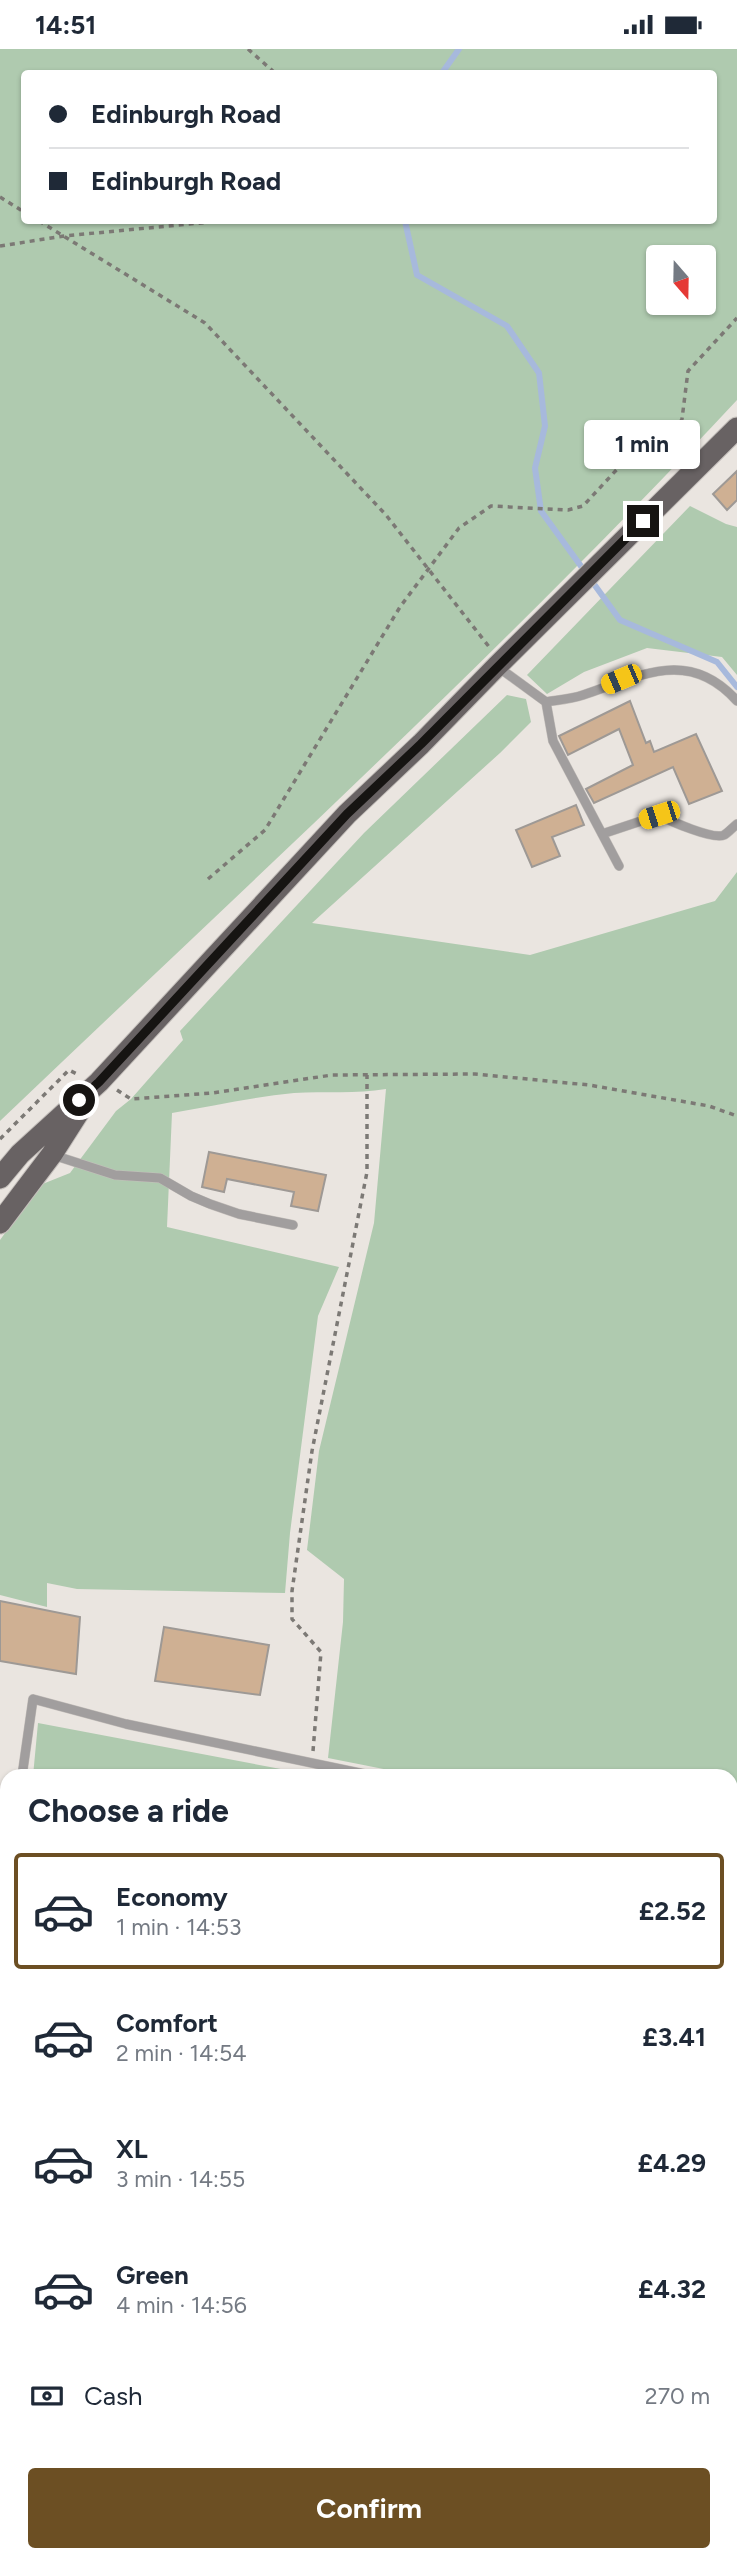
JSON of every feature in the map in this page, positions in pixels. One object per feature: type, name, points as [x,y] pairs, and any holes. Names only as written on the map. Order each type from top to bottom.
[{"type":"main road","points":[[0,1178],[20,1154],[99,1082],[347,814],[735,432]]},
{"type":"main road","points":[[0,1223],[52,1154],[99,1082]]},
{"type":"lane","points":[[500,663],[546,702],[552,741],[619,866]]},
{"type":"lane","points":[[546,702],[581,696],[621,679],[657,670],[685,671],[709,676],[737,701]]},
{"type":"lane","points":[[602,834],[659,815],[677,826],[696,829],[712,836],[723,836],[737,824]]},
{"type":"lane","points":[[52,1154],[115,1175],[160,1178],[210,1204],[239,1214],[293,1225]]},
{"type":"lane","points":[[23,1769],[33,1699],[126,1724],[341,1769]]},
{"type":"path","points":[[248,49],[272,70]]},
{"type":"path","points":[[0,197],[21,210]]},
{"type":"path","points":[[43,224],[205,323],[386,515],[500,663]]},
{"type":"path","points":[[0,246],[64,236],[190,224]]},
{"type":"path","points":[[208,879],[265,830],[400,607],[459,528],[491,506],[568,510],[583,506],[621,465],[666,449],[682,419],[688,371],[737,318]]},
{"type":"path","points":[[0,1139],[69,1070],[131,1099],[212,1093],[332,1075],[475,1074],[589,1085],[709,1106],[737,1116]]},
{"type":"path","points":[[312,1763],[321,1652],[292,1619],[292,1591],[312,1451],[367,1172],[367,1075]]},
{"type":"green space","points":[[0,49],[737,49],[737,400],[466,676],[0,1121]]},
{"type":"green space","points":[[690,506],[737,527],[737,675],[722,657],[647,648],[584,672],[547,694],[527,675]]},
{"type":"green space","points":[[507,695],[526,699],[531,722],[312,923],[530,955],[715,901],[737,872],[737,1769],[384,1769],[328,1758],[343,1622],[344,1579],[307,1550],[319,1451],[374,1223],[386,1089],[279,1095],[172,1113],[167,1227],[339,1267],[318,1316],[290,1533],[285,1593],[77,1589],[47,1583],[47,1607],[0,1595],[0,1240],[40,1185],[70,1173],[116,1111],[131,1099],[183,1040],[180,1031],[364,833]]},
{"type":"green space","points":[[38,1723],[281,1769],[34,1769]]},
{"type":"building","points":[[737,471],[737,500],[727,510],[713,494]]},
{"type":"building","points":[[630,701],[646,743],[650,741],[654,752],[696,734],[722,791],[689,804],[673,767],[594,803],[586,789],[633,765],[619,729],[568,755],[559,736]]},
{"type":"building","points":[[576,805],[584,825],[552,837],[560,856],[532,867],[516,830]]},
{"type":"building","points":[[209,1152],[326,1175],[318,1211],[291,1206],[294,1192],[227,1179],[224,1192],[202,1187]]},
{"type":"building","points":[[0,1601],[80,1617],[76,1674],[0,1661]]},
{"type":"building","points":[[164,1627],[269,1645],[260,1695],[155,1681]]},
{"type":"waterway","points":[[444,70],[459,49]]},
{"type":"waterway","points":[[406,224],[417,275],[507,326],[539,373],[545,426],[535,468],[541,511],[620,620],[717,662],[737,687]]},
{"type":"route","points":[[79,1100],[99,1082],[347,814],[421,744],[643,521]]}]
